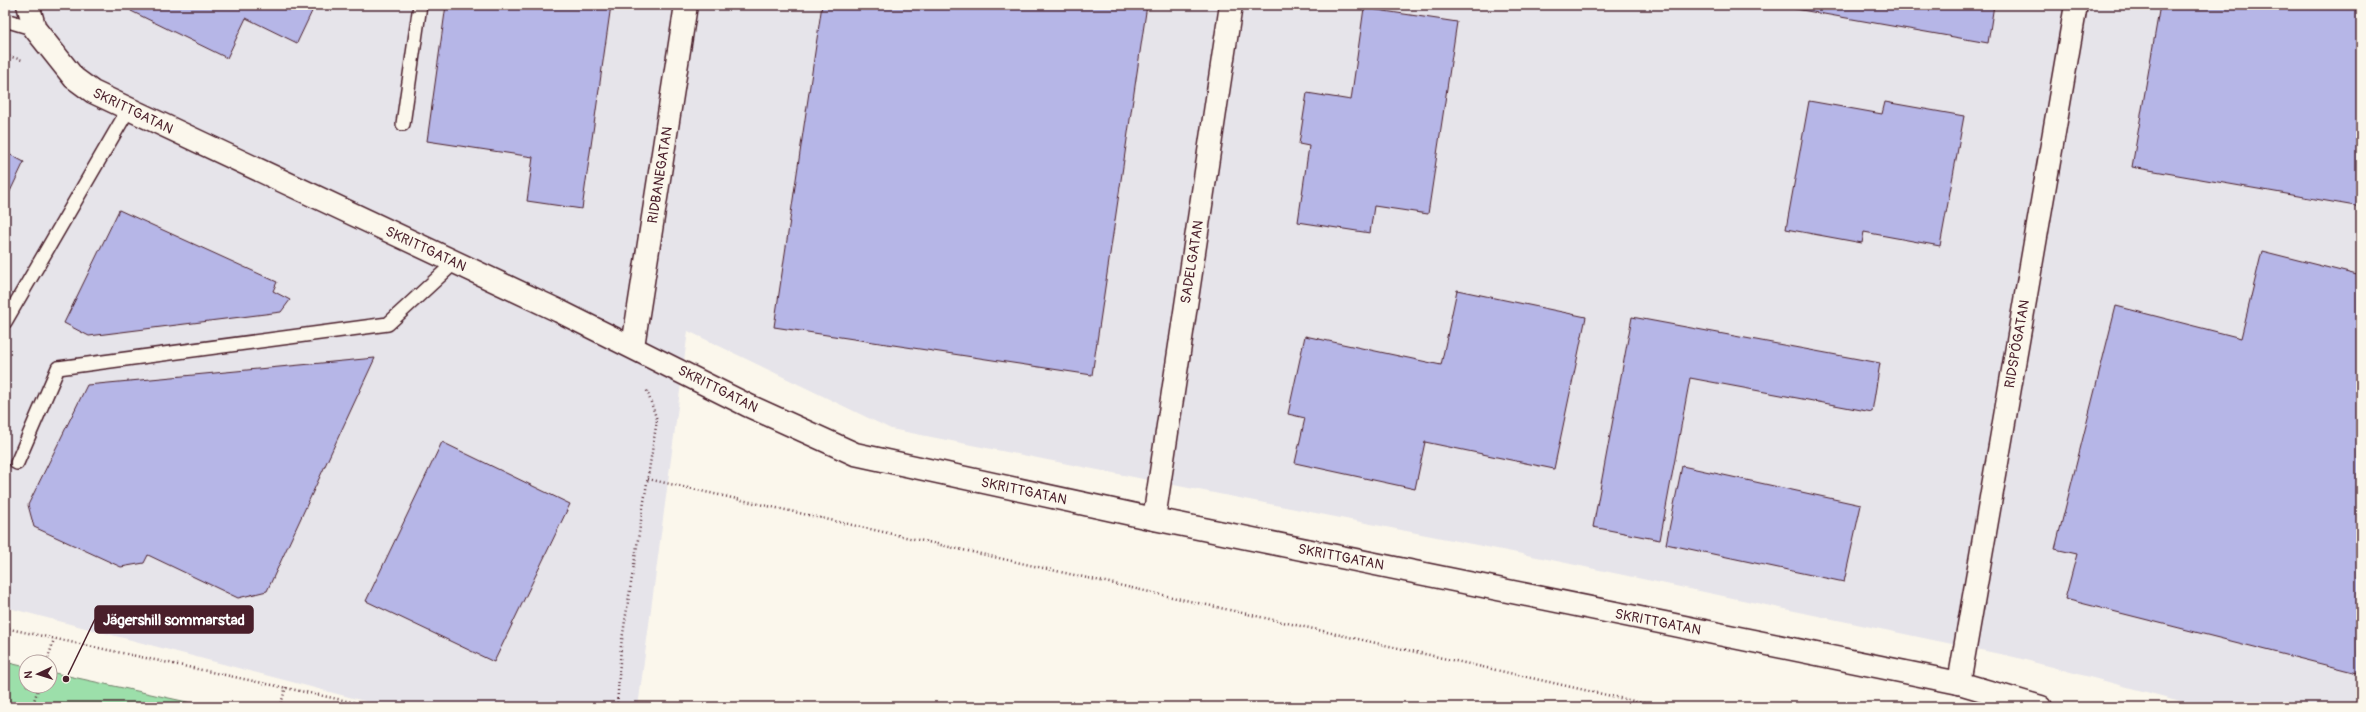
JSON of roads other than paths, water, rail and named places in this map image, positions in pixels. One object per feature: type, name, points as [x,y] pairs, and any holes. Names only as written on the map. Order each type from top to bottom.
[{"type":"street","points":[[28,5],[35,29]]},
{"type":"street","name":"RIDBANEGATAN","points":[[633,346],[686,5]]},
{"type":"street","name":"SADELGATAN","points":[[1154,519],[1231,5]]},
{"type":"street","name":"RIDSPÖGATAN","points":[[1958,682],[2076,5]]},
{"type":"street","name":"SKRITTGATAN","points":[[35,29],[74,78],[93,92],[128,110],[633,346],[747,405],[855,454],[1154,519],[1958,682],[2041,707]]},
{"type":"lane","points":[[403,124],[420,5]]},
{"type":"lane","points":[[5,20],[35,29]]},
{"type":"lane","points":[[5,322],[128,110]]},
{"type":"lane","points":[[17,463],[58,368],[388,324],[455,262]]},
{"type":"place","name":"Jägershill sommarstad","points":[[66,679]]}]
